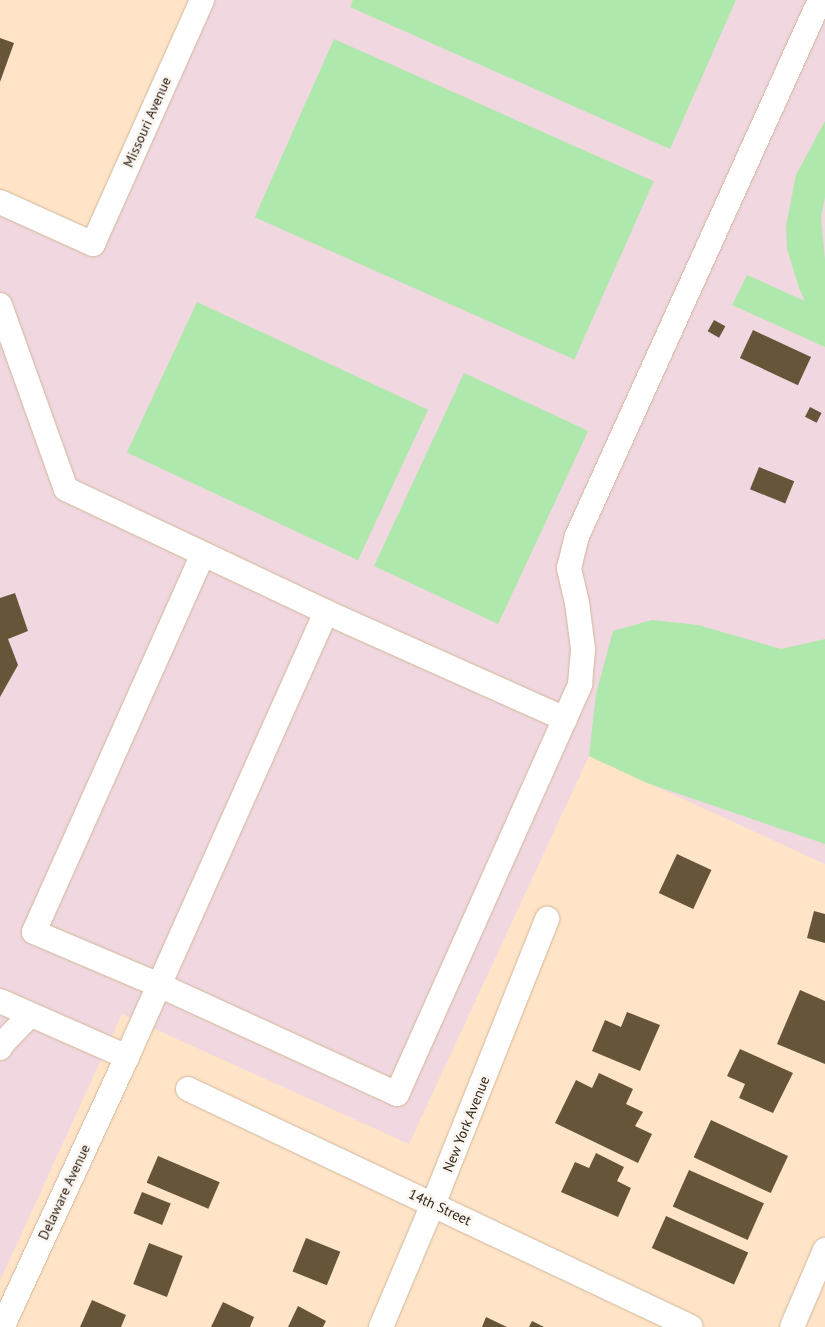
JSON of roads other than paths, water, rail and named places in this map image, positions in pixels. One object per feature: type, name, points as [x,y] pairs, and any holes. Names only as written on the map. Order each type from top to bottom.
[{"type":"street","name":"Missouri Avenue","points":[[0,202],[93,244],[202,0]]},
{"type":"street","points":[[203,554],[34,932],[159,985],[396,1094],[580,684],[583,649],[577,603],[568,568],[577,536],[820,0]]},
{"type":"street","points":[[0,305],[66,489],[326,612],[565,719]]},
{"type":"street","name":"Delaware Avenue","points":[[2,1327],[127,1058],[326,612]]},
{"type":"street","name":"New York Avenue","points":[[381,1327],[434,1204],[547,919]]},
{"type":"street","points":[[0,1001],[127,1058]]},
{"type":"street","points":[[0,1048],[2,1043],[30,1015]]},
{"type":"street","name":"14th Street","points":[[188,1089],[691,1327]]},
{"type":"street","points":[[792,1327],[825,1250]]}]
